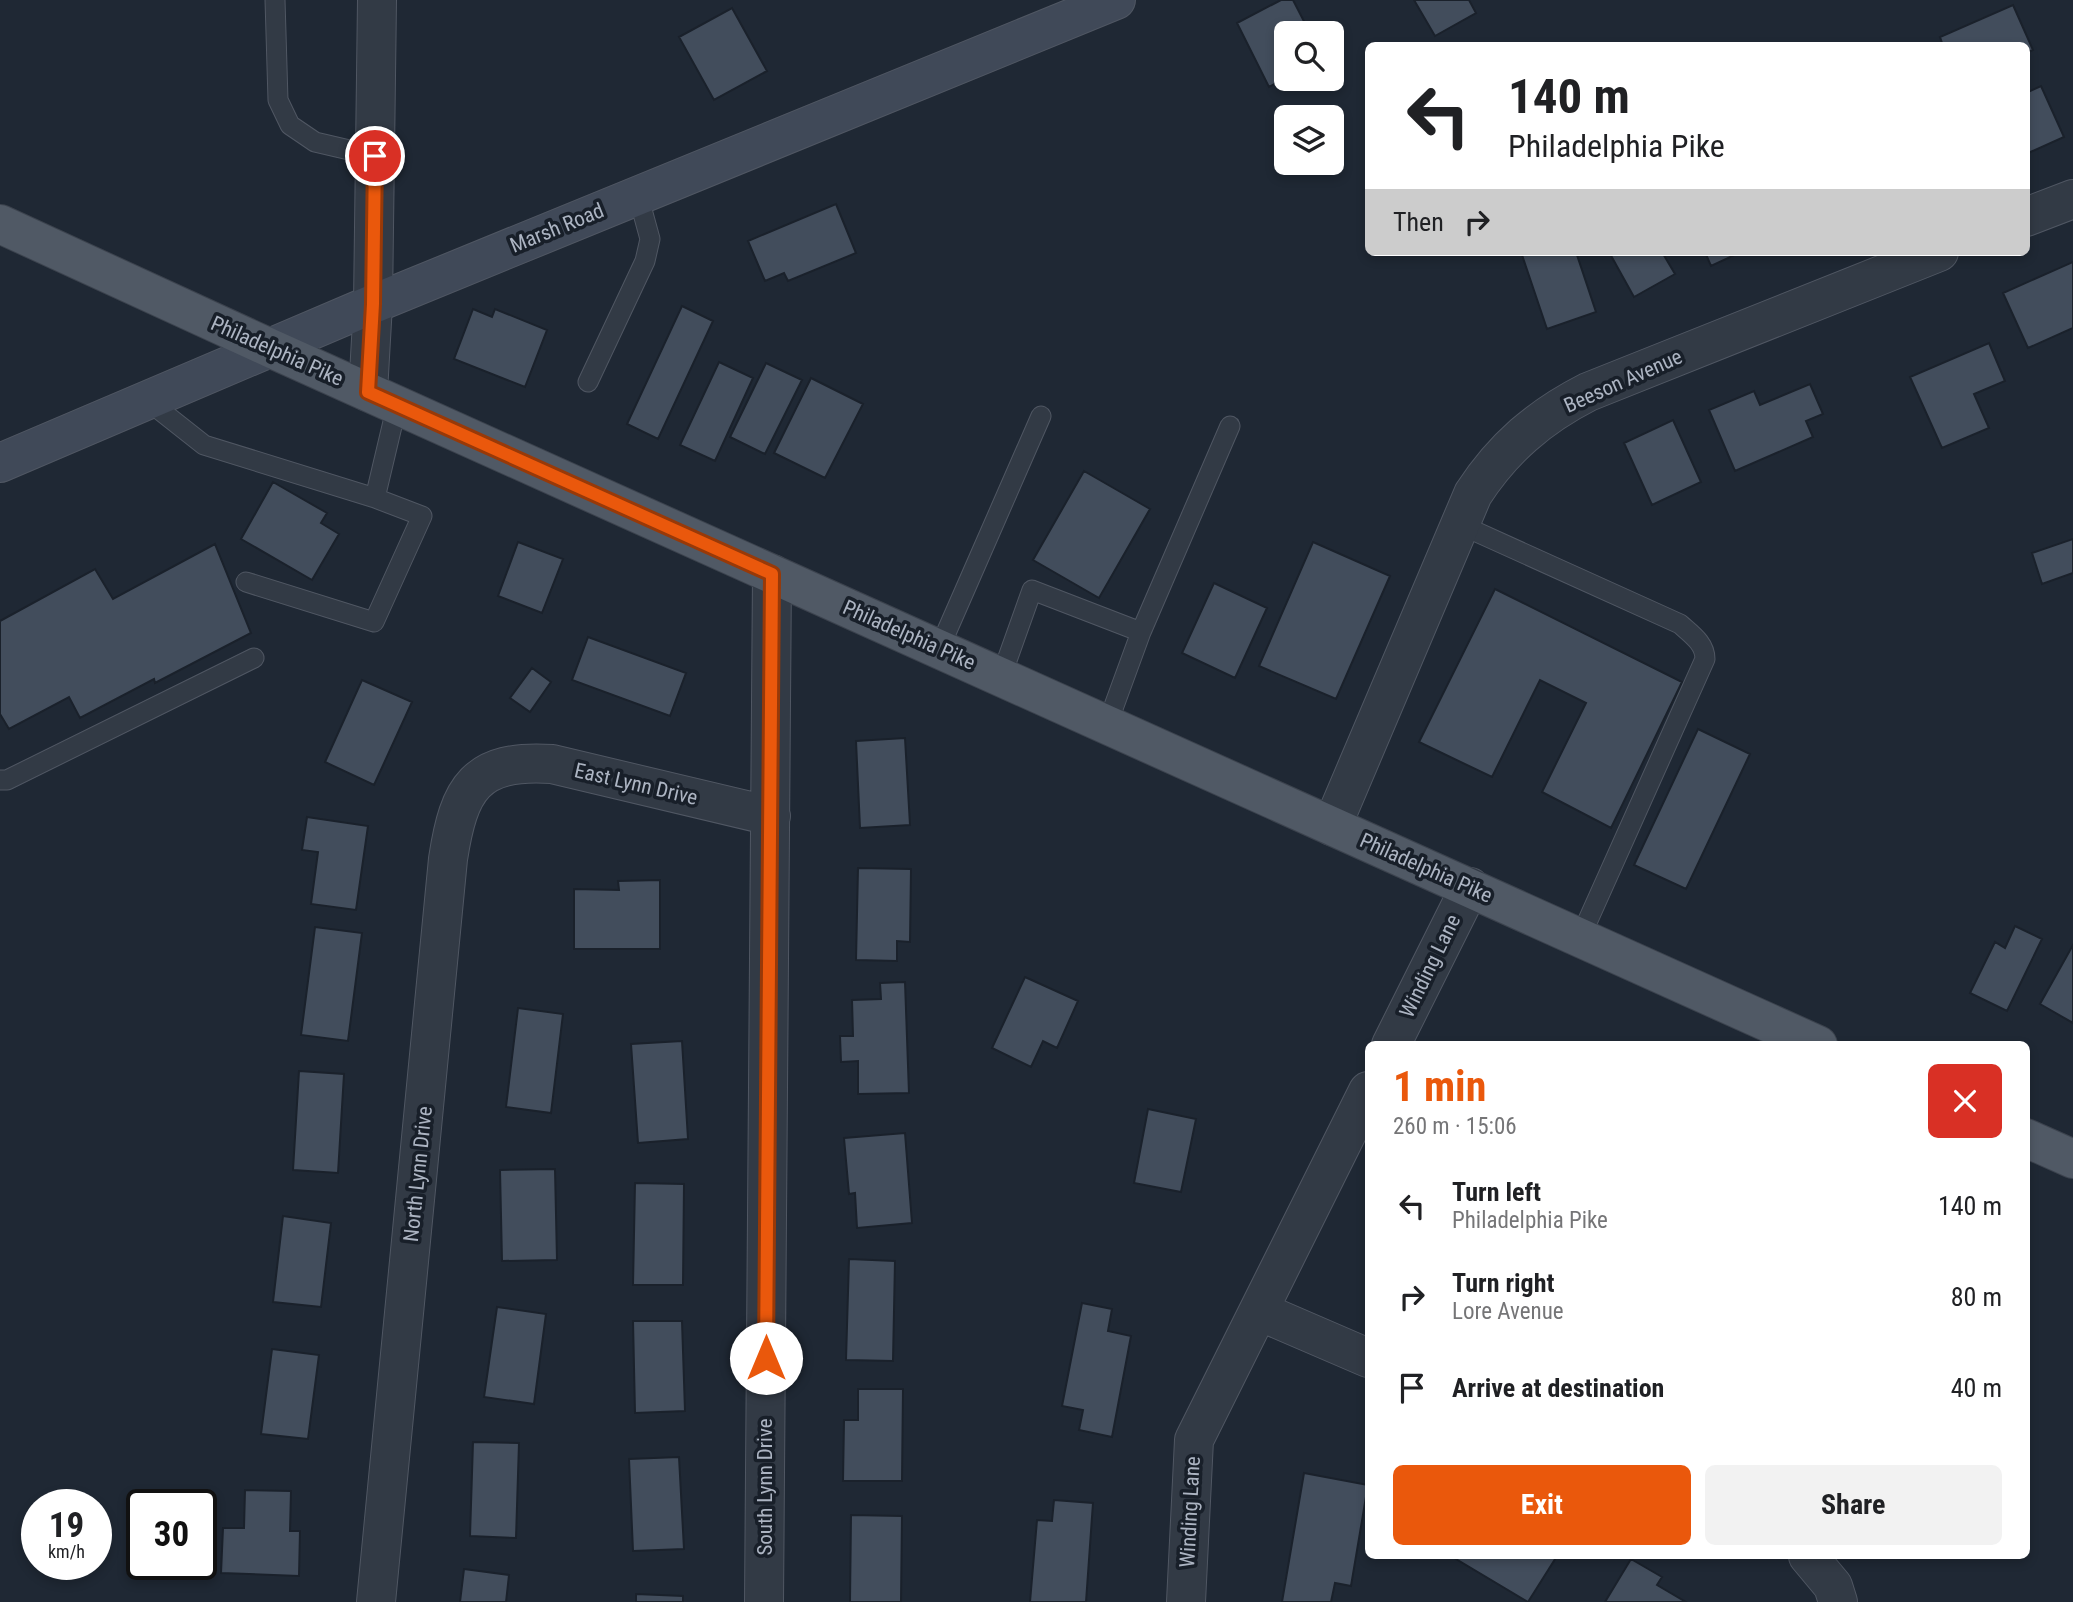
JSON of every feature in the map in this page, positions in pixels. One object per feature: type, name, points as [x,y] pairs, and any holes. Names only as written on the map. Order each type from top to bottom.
[{"type":"main road","name":"Marsh Road","points":[[0,463],[373,304],[1116,0]]},
{"type":"main road","name":"Philadelphia Pike","points":[[0,224],[1809,1041]]},
{"type":"main road","points":[[2030,1140],[2073,1159]]},
{"type":"street","points":[[377,0],[373,304],[383,399]]},
{"type":"street","points":[[2030,215],[2073,199]]},
{"type":"street","name":"Beeson Avenue","points":[[1332,826],[1473,494],[1492,466],[1523,435],[1564,405],[1601,387],[1930,256]]},
{"type":"street","name":"South Lynn Drive","points":[[764,1602],[772,574]]},
{"type":"street","name":"East Lynn Drive","points":[[501,766],[552,764],[771,816]]},
{"type":"street","name":"North Lynn Drive","points":[[376,1602],[450,847],[454,823],[465,795],[481,778],[501,766]]},
{"type":"street","name":"Winding Lane","points":[[1393,1041],[1470,887]]},
{"type":"street","name":"Winding Lane","points":[[1186,1602],[1194,1440],[1365,1097]]},
{"type":"street","points":[[1259,1311],[1365,1357]]},
{"type":"street","points":[[1810,1559],[1833,1586],[1838,1602]]},
{"type":"lane","points":[[275,0],[278,100],[290,125],[315,142],[375,156]]},
{"type":"lane","points":[[588,382],[645,261],[650,239],[638,195]]},
{"type":"lane","points":[[375,498],[383,399]]},
{"type":"lane","points":[[147,400],[204,445],[375,498],[422,516],[374,622],[246,582]]},
{"type":"lane","points":[[939,649],[1041,416]]},
{"type":"lane","points":[[1107,725],[1142,632],[1230,426]]},
{"type":"lane","points":[[1459,524],[1680,624],[1699,641],[1705,651],[1705,659],[1580,937]]},
{"type":"lane","points":[[1001,677],[1032,590],[1142,632]]},
{"type":"lane","points":[[2,775],[254,658]]},
{"type":"building","points":[[1281,0],[1293,0],[1304,21],[1274,21],[1274,84],[1269,87],[1237,23]]},
{"type":"building","points":[[1414,0],[1469,0],[1476,13],[1435,36]]},
{"type":"building","points":[[2013,5],[2029,42],[1942,42],[1940,37]]},
{"type":"building","points":[[732,8],[767,71],[714,100],[679,37]]},
{"type":"building","points":[[2041,86],[2064,137],[2030,152],[2030,91]]},
{"type":"building","points":[[836,204],[856,253],[788,281],[784,273],[765,281],[748,241]]},
{"type":"building","points":[[1522,256],[1577,256],[1596,312],[1547,329]]},
{"type":"building","points":[[1611,256],[1664,256],[1675,274],[1634,297]]},
{"type":"building","points":[[1707,256],[1732,256],[1711,266]]},
{"type":"building","points":[[2073,262],[2073,328],[2028,348],[2003,293]]},
{"type":"building","points":[[682,306],[713,321],[658,439],[627,424]]},
{"type":"building","points":[[473,309],[492,317],[495,309],[547,330],[525,387],[454,359]]},
{"type":"building","points":[[1989,343],[2005,381],[1974,394],[1989,428],[1942,448],[1910,377]]},
{"type":"building","points":[[719,362],[753,378],[715,461],[680,445]]},
{"type":"building","points":[[766,363],[802,380],[765,454],[730,437]]},
{"type":"building","points":[[811,378],[863,404],[825,478],[774,453]]},
{"type":"building","points":[[1810,384],[1823,414],[1806,421],[1813,437],[1735,471],[1709,410],[1754,391],[1760,405]]},
{"type":"building","points":[[1673,420],[1701,482],[1652,505],[1624,443]]},
{"type":"building","points":[[1084,471],[1150,509],[1099,598],[1033,560]]},
{"type":"building","points":[[273,482],[327,513],[321,523],[339,534],[312,580],[241,539]]},
{"type":"building","points":[[2073,539],[2073,573],[2042,584],[2032,553]]},
{"type":"building","points":[[518,542],[563,559],[542,613],[498,596]]},
{"type":"building","points":[[1313,542],[1390,576],[1336,699],[1259,666]]},
{"type":"building","points":[[215,544],[251,633],[80,718],[69,697],[9,729],[0,714],[0,621],[95,569],[113,599]]},
{"type":"building","points":[[1214,583],[1267,608],[1235,678],[1182,653]]},
{"type":"building","points":[[1495,589],[1682,682],[1611,828],[1542,792],[1586,703],[1540,680],[1492,777],[1419,742]]},
{"type":"building","points":[[588,637],[686,673],[670,716],[572,680]]},
{"type":"building","points":[[532,668],[551,682],[530,712],[510,698]]},
{"type":"building","points":[[362,680],[412,702],[374,785],[325,762]]},
{"type":"building","points":[[1698,729],[1750,754],[1686,889],[1634,865]]},
{"type":"building","points":[[905,738],[910,825],[860,828],[856,741]]},
{"type":"building","points":[[307,817],[368,826],[356,910],[311,904],[318,852],[302,850]]},
{"type":"building","points":[[858,868],[911,869],[910,942],[897,941],[897,961],[856,960]]},
{"type":"building","points":[[660,880],[660,949],[574,949],[574,889],[619,890],[618,881]]},
{"type":"building","points":[[2015,926],[2042,939],[2007,1011],[1970,993],[1995,942],[2005,948]]},
{"type":"building","points":[[315,927],[362,933],[348,1041],[301,1035]]},
{"type":"building","points":[[2073,945],[2073,1023],[2040,1004]]},
{"type":"building","points":[[1025,977],[1078,1001],[1057,1048],[1043,1041],[1031,1067],[992,1048]]},
{"type":"building","points":[[905,982],[909,1093],[858,1094],[858,1061],[841,1062],[840,1036],[853,1036],[852,1000],[881,999],[880,983]]},
{"type":"building","points":[[518,1008],[563,1014],[551,1113],[506,1107]]},
{"type":"building","points":[[682,1041],[688,1139],[638,1143],[631,1044]]},
{"type":"building","points":[[299,1071],[344,1074],[338,1173],[293,1170]]},
{"type":"building","points":[[1148,1109],[1196,1119],[1181,1192],[1134,1183]]},
{"type":"building","points":[[905,1133],[912,1223],[857,1228],[855,1193],[849,1194],[844,1138]]},
{"type":"building","points":[[555,1169],[557,1260],[502,1261],[500,1170]]},
{"type":"building","points":[[635,1183],[684,1184],[683,1285],[633,1285]]},
{"type":"building","points":[[283,1216],[331,1223],[321,1307],[273,1302]]},
{"type":"building","points":[[849,1259],[895,1261],[893,1361],[846,1360]]},
{"type":"building","points":[[1082,1303],[1112,1309],[1108,1331],[1131,1336],[1112,1437],[1079,1430],[1083,1410],[1062,1406]]},
{"type":"building","points":[[497,1307],[546,1314],[534,1404],[484,1397]]},
{"type":"building","points":[[633,1321],[682,1321],[685,1411],[635,1413]]},
{"type":"building","points":[[272,1349],[319,1355],[308,1439],[261,1434]]},
{"type":"building","points":[[858,1389],[903,1389],[902,1481],[843,1481],[844,1420],[858,1420]]},
{"type":"building","points":[[473,1442],[519,1443],[516,1538],[470,1536]]},
{"type":"building","points":[[679,1457],[684,1549],[633,1551],[629,1459]]},
{"type":"building","points":[[1304,1473],[1365,1484],[1365,1503],[1351,1586],[1335,1583],[1331,1602],[1282,1602]]},
{"type":"building","points":[[245,1490],[291,1491],[290,1531],[300,1531],[299,1576],[221,1573],[223,1528],[244,1528]]},
{"type":"building","points":[[1054,1500],[1093,1503],[1086,1602],[1030,1602],[1037,1520],[1052,1521]]},
{"type":"building","points":[[851,1515],[902,1516],[901,1602],[850,1602]]},
{"type":"building","points":[[1456,1559],[1555,1559],[1528,1602]]},
{"type":"building","points":[[1631,1559],[1662,1577],[1657,1585],[1686,1602],[1605,1602]]},
{"type":"building","points":[[464,1569],[509,1575],[506,1602],[460,1602]]},
{"type":"building","points":[[636,1594],[683,1596],[683,1602],[636,1602]]},
{"type":"route","points":[[375,156],[373,304],[368,392],[772,574],[766,1358]]}]
